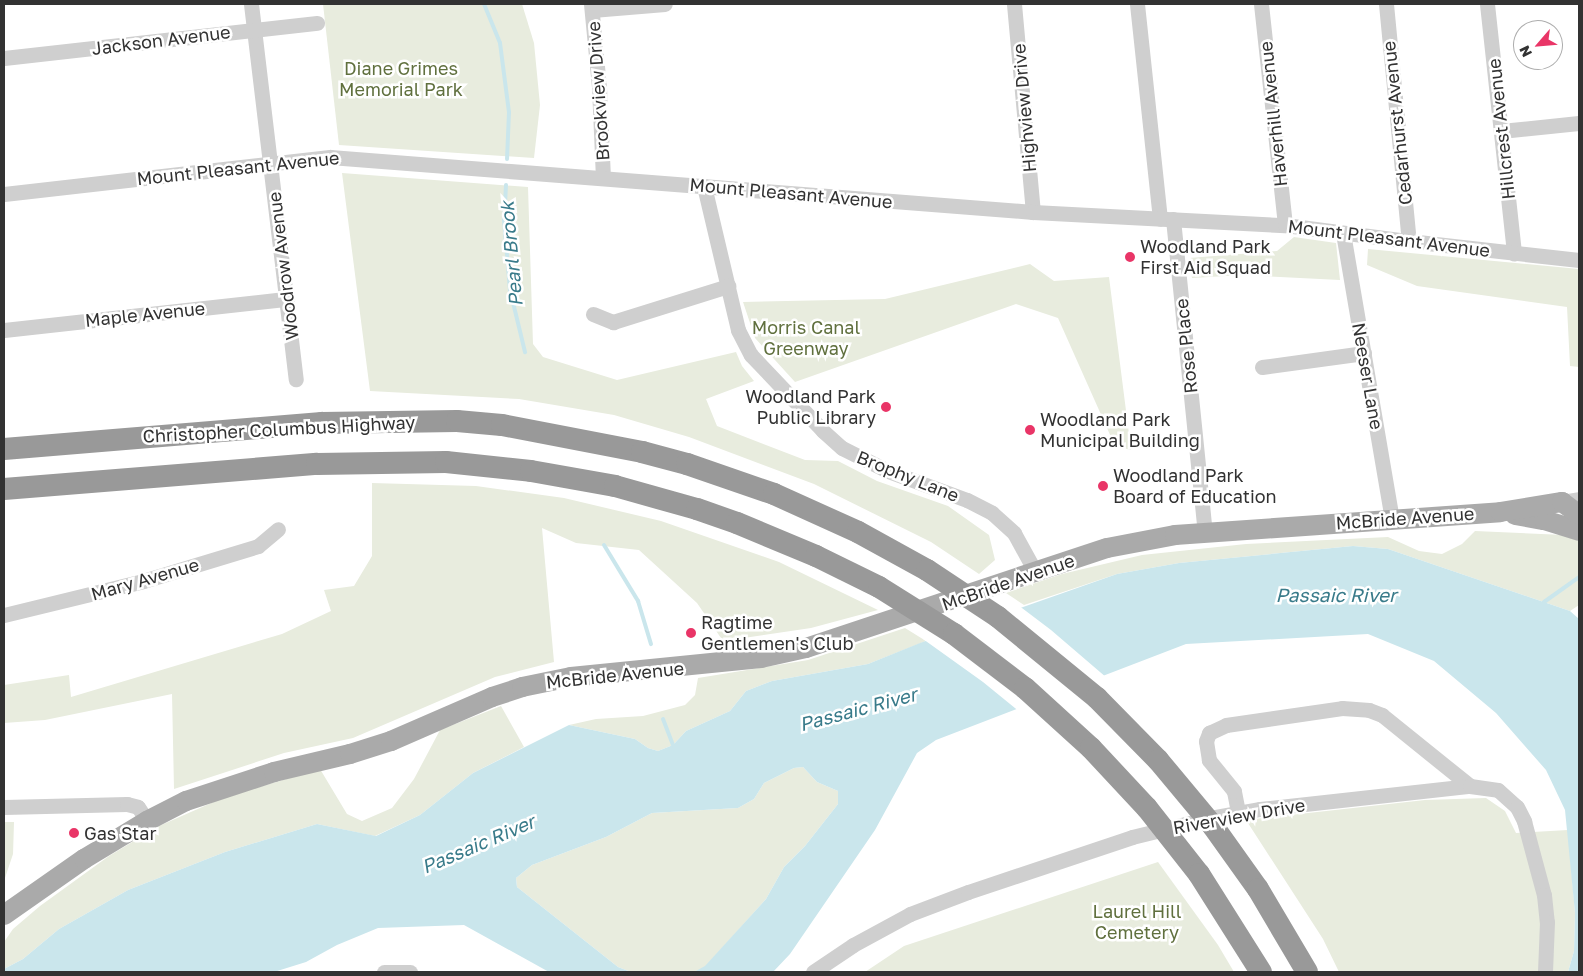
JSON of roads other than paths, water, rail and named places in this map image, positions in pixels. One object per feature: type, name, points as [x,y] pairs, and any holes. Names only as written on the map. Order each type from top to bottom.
[{"type":"highway","name":"Christopher Columbus Highway","points":[[4,449],[322,423],[415,420],[502,425],[633,450],[731,478],[815,511],[927,570],[998,617],[1097,698],[1169,772],[1238,860],[1282,927],[1307,972]]},
{"type":"highway","name":"Christopher Columbus Highway","points":[[4,489],[317,464],[403,462],[489,466],[531,471],[614,486],[697,509],[778,538],[879,587],[969,645],[1058,717],[1136,796],[1199,874],[1261,972]]},
{"type":"main road","name":"McBride Avenue","points":[[4,915],[84,859],[147,821],[186,801],[274,772],[343,756],[391,741],[492,696],[522,688],[571,677],[761,658],[806,648],[1107,548],[1205,532],[1500,512],[1571,501],[1579,515]]},
{"type":"main road","name":"McBride Avenue","points":[[1500,512],[1544,520],[1579,531]]},
{"type":"street","name":"Woodrow Avenue","points":[[251,4],[296,379]]},
{"type":"street","points":[[592,7],[665,4]]},
{"type":"street","name":"Highview Drive","points":[[1014,4],[1033,212]]},
{"type":"street","name":"Rose Place","points":[[1137,4],[1205,532]]},
{"type":"street","name":"Haverhill Avenue","points":[[1261,4],[1285,225]]},
{"type":"street","name":"Cedarhurst Avenue","points":[[1386,4],[1409,241]]},
{"type":"street","name":"Hillcrest Avenue","points":[[1488,4],[1514,254]]},
{"type":"street","name":"Brookview Drive","points":[[592,7],[599,87],[603,178]]},
{"type":"street","name":"Jackson Avenue","points":[[4,58],[317,23]]},
{"type":"street","points":[[1501,130],[1579,123]]},
{"type":"street","name":"Mount Pleasant Avenue","points":[[4,194],[330,157],[1033,212],[1285,225],[1514,254],[1579,260]]},
{"type":"street","name":"Brophy Lane","points":[[704,186],[738,330],[751,355],[823,431],[842,448],[871,464],[966,500],[992,512],[1014,533],[1036,573]]},
{"type":"street","name":"Neeser Lane","points":[[1344,233],[1392,519]]},
{"type":"street","points":[[592,314],[613,322],[728,286]]},
{"type":"street","name":"Maple Avenue","points":[[4,330],[287,299]]},
{"type":"street","points":[[1262,367],[1364,353]]},
{"type":"street","name":"Mary Avenue","points":[[4,615],[116,588],[258,546],[278,529]]},
{"type":"street","points":[[1238,812],[1234,791],[1209,760],[1206,751],[1206,741],[1209,734],[1226,725],[1342,708],[1369,710],[1382,715],[1470,786]]},
{"type":"street","name":"Riverview Drive","points":[[813,972],[881,929],[939,902],[1132,837],[1238,812],[1351,797],[1470,786],[1498,790],[1517,807],[1524,821],[1544,895],[1547,922],[1545,972]]},
{"type":"street","points":[[4,807],[127,804],[138,807],[147,821]]},
{"type":"street","points":[[384,972],[410,972]]},
{"type":"water","name":"Passaic River","points":[[1353,546],[1388,549],[1570,611],[1579,619],[1579,972],[1568,972],[1574,951],[1575,913],[1565,810],[1546,770],[1496,713],[1434,661],[1368,634],[1186,644],[936,740],[917,753],[875,830],[790,954],[773,972],[694,972],[705,966],[766,899],[784,867],[805,846],[838,804],[838,791],[817,782],[803,767],[794,768],[764,783],[754,799],[738,808],[652,813],[606,837],[532,865],[516,878],[517,887],[618,967],[631,972],[549,972],[464,925],[378,928],[337,945],[306,962],[274,972],[4,972],[4,969],[23,959],[59,929],[128,890],[225,852],[317,824],[376,836],[420,815],[473,773],[569,725],[635,739],[648,748],[658,751],[673,745],[686,731],[730,711],[746,691],[772,681],[868,664],[920,643],[1117,574],[1179,563]]},
{"type":"waterway","name":"Pearl Brook","points":[[484,4],[500,43],[509,112],[507,159]]},
{"type":"waterway","name":"Pearl Brook","points":[[506,185],[504,220],[510,290],[525,352]]},
{"type":"waterway","name":"Pearl Brook","points":[[604,545],[638,601],[651,644]]},
{"type":"waterway","points":[[1544,602],[1579,577]]},
{"type":"waterway","name":"Pearl Brook","points":[[663,719],[673,745]]},
{"type":"place","name":"Woodland Park First Aid Squad","points":[[1130,257]]},
{"type":"place","name":"Woodland Park Public Library","points":[[886,407]]},
{"type":"place","name":"Woodland Park Municipal Building","points":[[1030,430]]},
{"type":"place","name":"Woodland Park Board of Education","points":[[1103,486]]},
{"type":"place","name":"Ragtime Gentlemen's Club","points":[[691,633]]},
{"type":"place","name":"Gas Star","points":[[74,833]]},
{"type":"park label","name":"Diane Grimes Memorial Park","points":[[401,79]]},
{"type":"park label","name":"Morris Canal Greenway","points":[[806,338]]},
{"type":"park label","name":"Laurel Hill Cemetery","points":[[1137,922]]}]
